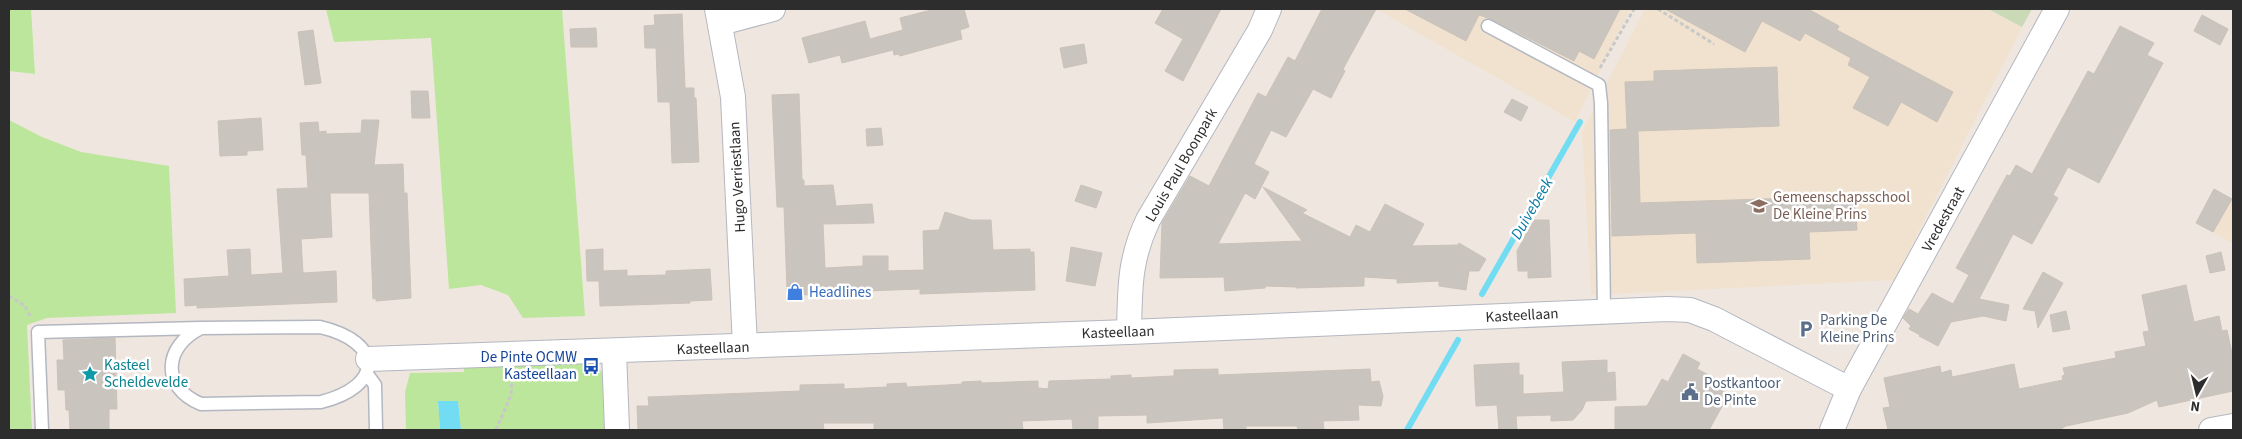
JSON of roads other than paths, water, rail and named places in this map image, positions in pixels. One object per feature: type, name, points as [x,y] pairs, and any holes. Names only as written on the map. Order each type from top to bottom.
[{"type":"street","points":[[719,16],[773,9]]},
{"type":"street","name":"Louis Paul Boonpark","points":[[1129,332],[1131,272],[1140,236],[1260,30],[1269,9]]},
{"type":"street","name":"Vredestraat","points":[[1832,430],[1849,389],[2058,9]]},
{"type":"street","name":"Hugo Verriestlaan","points":[[719,16],[733,98],[745,346]]},
{"type":"street","name":"Kasteellaan","points":[[367,367],[514,355],[1129,332],[1604,311],[1690,310],[1714,319],[1849,389]]},
{"type":"street","points":[[614,352],[617,430]]},
{"type":"street","points":[[2211,430],[2233,426]]},
{"type":"lane","points":[[1488,26],[1598,85],[1601,102],[1604,311]]},
{"type":"lane","points":[[42,430],[38,332],[320,327],[349,337],[360,345],[375,384],[376,430]]},
{"type":"lane","points":[[201,328],[182,339],[173,356],[171,367],[177,386],[191,400],[201,404],[321,402],[350,392],[360,384],[367,367]]},
{"type":"water","points":[[438,401],[458,401],[461,430],[440,430]]},
{"type":"waterway","name":"Duivebeek","points":[[1482,294],[1580,122]]},
{"type":"waterway","name":"Duivebeek","points":[[1407,430],[1458,340]]},
{"type":"place","name":"Gemeenschapsschool De Kleine Prins","points":[[1759,206]]},
{"type":"place","name":"Headlines","points":[[795,292]]},
{"type":"place","name":"Parking De Kleine Prins","points":[[1806,329]]},
{"type":"place","name":"De Pinte OCMW Kasteellaan","points":[[591,366]]},
{"type":"place","name":"Kasteel Scheldevelde","points":[[90,374]]},
{"type":"place","name":"Postkantoor De Pinte","points":[[1690,392]]}]
